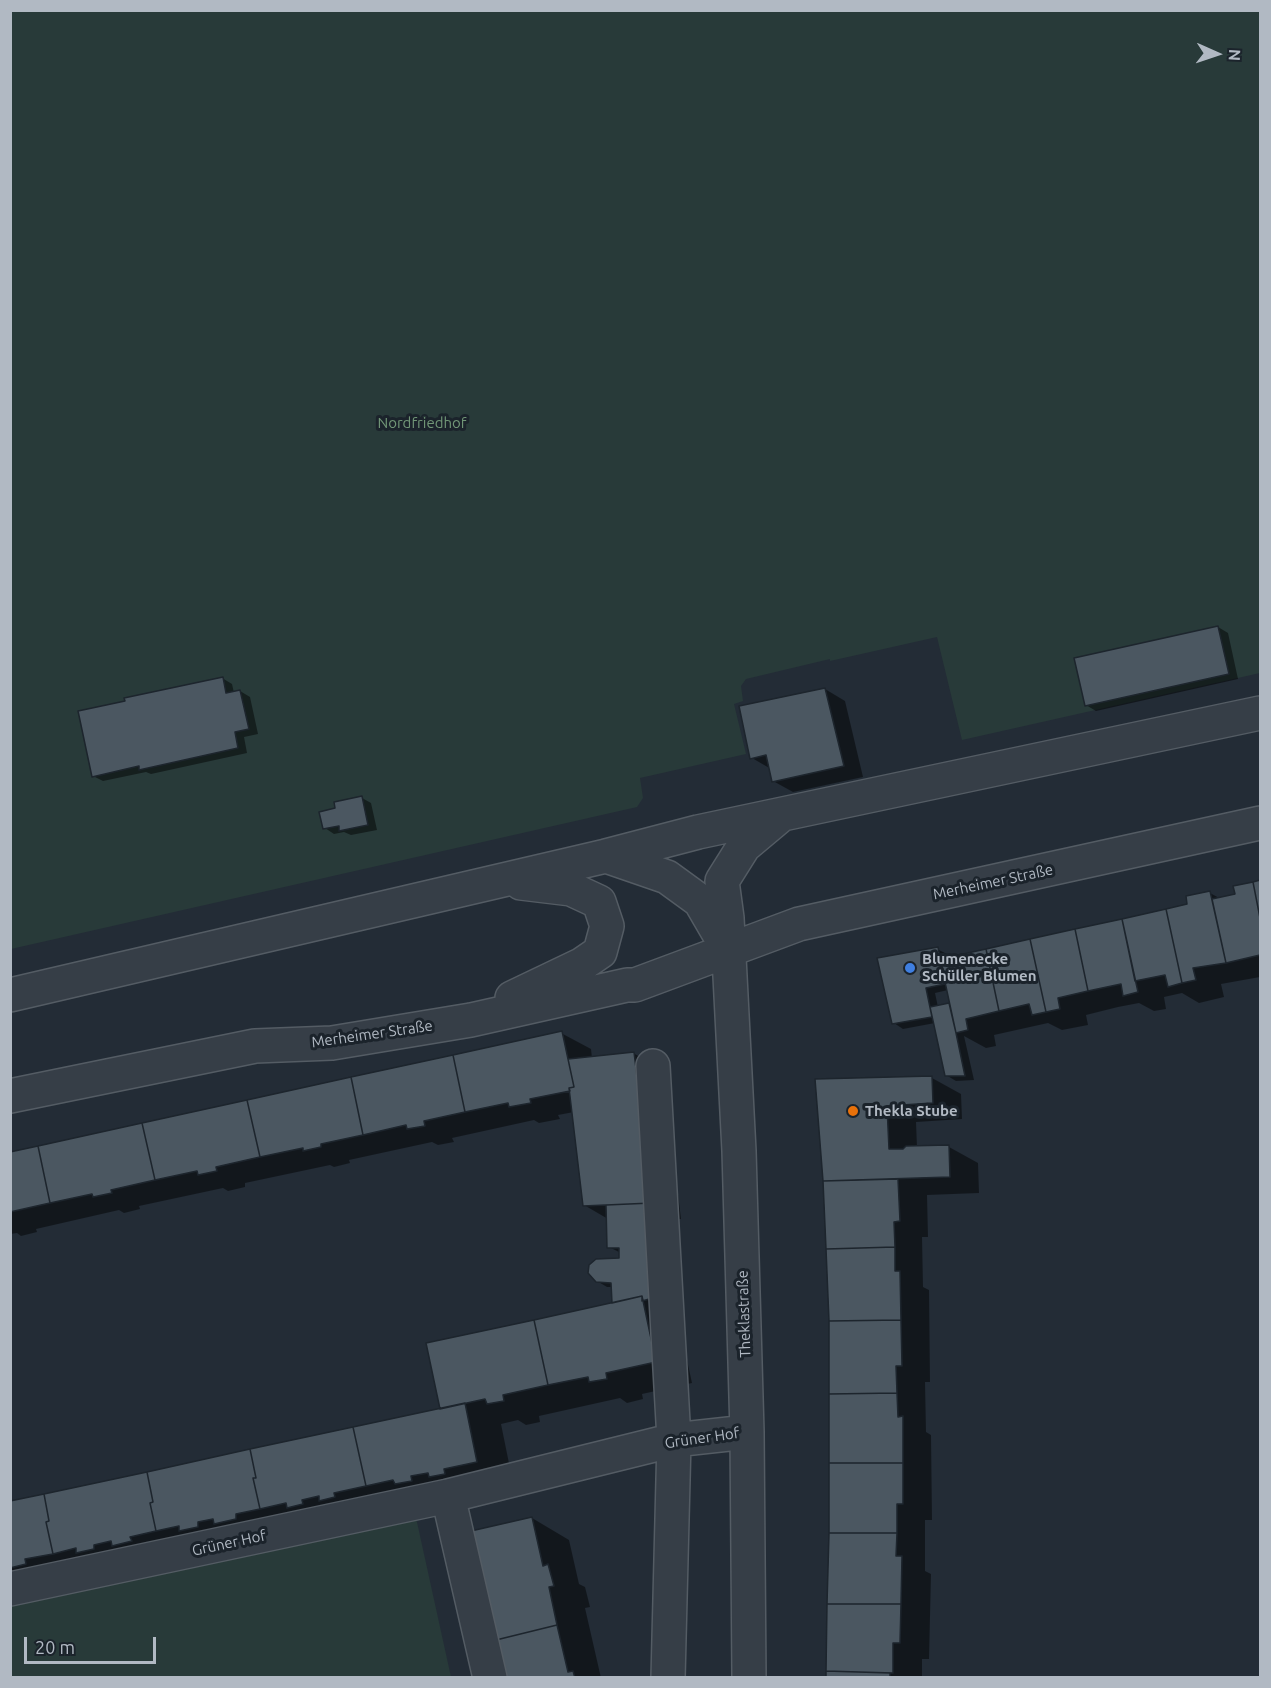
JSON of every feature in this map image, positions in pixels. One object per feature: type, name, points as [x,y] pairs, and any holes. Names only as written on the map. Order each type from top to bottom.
[{"type":"street","points":[[10,994],[606,856],[784,812],[1260,713]]},
{"type":"street","points":[[728,951],[722,881],[744,846],[784,812]]},
{"type":"street","name":"Merheimer Straße","points":[[10,1096],[255,1046],[332,1043],[471,1020],[635,985],[799,924],[1260,823]]},
{"type":"street","points":[[606,856],[666,877],[700,901],[728,951]]},
{"type":"street","points":[[471,1020],[546,980],[581,965],[600,952],[607,926],[599,902],[571,889],[502,880]]},
{"type":"street","name":"Theklastraße","points":[[728,951],[739,1151],[747,1432],[748,1677]]},
{"type":"street","points":[[653,1066],[674,1440],[668,1677]]},
{"type":"street","name":"Grüner Hof","points":[[10,1589],[448,1496],[674,1440],[747,1432]]},
{"type":"street","points":[[448,1496],[490,1677]]},
{"type":"green space","name":"Nordfriedhof","points":[[10,11],[1260,11],[1260,673],[962,740],[937,637],[830,661],[830,659],[746,679],[741,686],[743,701],[734,704],[746,754],[640,778],[643,798],[637,807],[11,949]]},
{"type":"green space","points":[[415,1513],[451,1677],[11,1677],[10,1604]]},
{"type":"building","points":[[1218,626],[1229,674],[1085,706],[1074,658]]},
{"type":"building","points":[[223,677],[226,693],[240,690],[249,729],[235,732],[238,748],[139,770],[139,766],[92,777],[78,711],[125,701],[124,698]]},
{"type":"building","points":[[825,688],[844,766],[772,782],[766,755],[750,759],[739,706]]},
{"type":"building","points":[[362,796],[368,825],[339,831],[339,826],[323,829],[319,812],[335,808],[334,802]]},
{"type":"building","points":[[1260,880],[1260,918],[1253,882]]},
{"type":"building","points":[[1253,882],[1260,918],[1260,955],[1226,963],[1212,899],[1235,894],[1233,886]]},
{"type":"building","points":[[1210,891],[1226,963],[1193,968],[1196,980],[1182,983],[1166,909],[1187,904],[1186,896]]},
{"type":"building","points":[[1166,909],[1182,983],[1168,987],[1165,975],[1135,981],[1122,919]]},
{"type":"building","points":[[1122,919],[1138,992],[1123,996],[1121,984],[1088,991],[1075,929]]},
{"type":"building","points":[[1075,929],[1088,991],[1058,998],[1060,1009],[1046,1012],[1030,939]]},
{"type":"building","points":[[1030,939],[1046,1012],[1032,1015],[1029,1004],[999,1011],[986,949]]},
{"type":"building","points":[[938,947],[945,984],[926,988],[932,1017],[892,1024],[877,958]]},
{"type":"building","points":[[986,949],[999,1011],[966,1019],[968,1030],[956,1033],[940,959]]},
{"type":"building","points":[[949,1003],[965,1076],[945,1076],[930,1007]]},
{"type":"building","points":[[562,1031],[574,1087],[569,1088],[570,1091],[530,1099],[531,1103],[509,1107],[508,1103],[465,1112],[453,1055]]},
{"type":"building","points":[[634,1052],[652,1203],[583,1206],[569,1088],[574,1087],[568,1059]]},
{"type":"building","points":[[453,1055],[465,1112],[424,1121],[425,1126],[407,1129],[406,1125],[363,1135],[351,1077]]},
{"type":"building","points":[[932,1076],[933,1103],[887,1106],[889,1149],[903,1149],[906,1146],[949,1145],[950,1177],[823,1181],[815,1079]]},
{"type":"building","points":[[351,1077],[363,1135],[321,1144],[321,1147],[303,1151],[303,1148],[260,1157],[247,1100]]},
{"type":"building","points":[[247,1100],[260,1157],[216,1167],[217,1171],[198,1175],[197,1171],[155,1180],[142,1123]]},
{"type":"building","points":[[142,1123],[155,1180],[111,1190],[112,1193],[93,1197],[92,1194],[50,1203],[38,1146]]},
{"type":"building","points":[[38,1146],[50,1203],[10,1212],[10,1152]]},
{"type":"building","points":[[898,1179],[900,1221],[894,1222],[895,1247],[826,1249],[823,1181]]},
{"type":"building","points":[[652,1203],[653,1298],[642,1301],[642,1296],[612,1303],[611,1283],[596,1282],[588,1273],[589,1265],[596,1259],[619,1258],[619,1248],[607,1248],[606,1205]]},
{"type":"building","points":[[895,1247],[895,1271],[900,1271],[901,1320],[829,1321],[826,1249]]},
{"type":"building","points":[[642,1296],[656,1362],[606,1373],[607,1379],[589,1382],[588,1377],[548,1385],[534,1320]]},
{"type":"building","points":[[534,1320],[548,1385],[503,1395],[504,1401],[487,1404],[485,1399],[440,1409],[426,1343]]},
{"type":"building","points":[[901,1320],[902,1366],[896,1366],[897,1393],[829,1394],[829,1321]]},
{"type":"building","points":[[897,1393],[898,1417],[903,1416],[903,1463],[829,1463],[829,1394]]},
{"type":"building","points":[[465,1403],[477,1462],[444,1469],[445,1474],[429,1477],[428,1473],[411,1476],[412,1481],[395,1484],[393,1480],[366,1486],[353,1427]]},
{"type":"building","points":[[353,1427],[366,1486],[334,1493],[335,1497],[319,1501],[319,1496],[302,1500],[303,1504],[287,1508],[286,1503],[260,1509],[253,1478],[256,1478],[250,1449]]},
{"type":"building","points":[[250,1449],[256,1478],[253,1478],[260,1509],[236,1514],[236,1519],[214,1524],[213,1519],[198,1522],[198,1527],[179,1531],[179,1526],[156,1531],[147,1472]]},
{"type":"building","points":[[829,1463],[903,1463],[903,1504],[897,1504],[897,1533],[829,1533]]},
{"type":"building","points":[[147,1472],[156,1531],[130,1537],[132,1541],[112,1546],[111,1541],[94,1545],[94,1549],[76,1553],[76,1548],[53,1554],[46,1522],[49,1521],[44,1494]]},
{"type":"building","points":[[44,1494],[49,1521],[46,1522],[53,1554],[25,1559],[26,1564],[10,1568],[10,1501]]},
{"type":"building","points":[[532,1517],[543,1566],[548,1564],[554,1586],[549,1587],[557,1625],[496,1640],[471,1531]]},
{"type":"building","points":[[829,1533],[897,1533],[896,1556],[902,1556],[901,1604],[827,1604]]},
{"type":"building","points":[[827,1604],[901,1604],[900,1643],[893,1643],[893,1673],[826,1671]]},
{"type":"building","points":[[557,1625],[568,1672],[573,1671],[575,1678],[505,1678],[496,1640]]},
{"type":"building","points":[[826,1671],[890,1673],[890,1678],[826,1678]]},
{"type":"place","name":"Blumenecke Schüller Blumen","points":[[910,968]]},
{"type":"place","name":"Thekla Stube","points":[[853,1111]]}]
